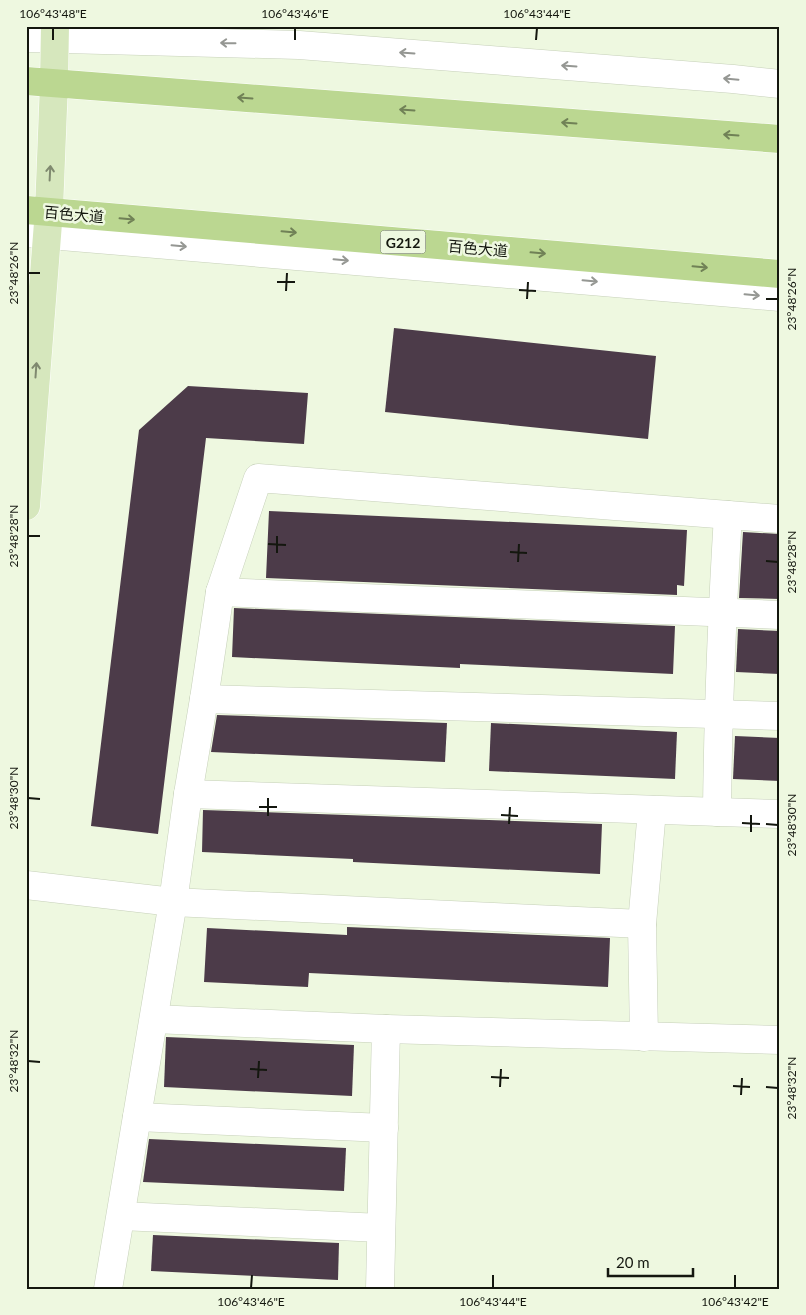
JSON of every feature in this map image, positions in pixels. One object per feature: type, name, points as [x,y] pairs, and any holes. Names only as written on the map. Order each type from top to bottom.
[{"type":"highway","points":[[26,81],[780,139]]},
{"type":"highway","name":"百色大道","points":[[37,223],[780,274]]},
{"type":"main road","points":[[26,506],[37,223],[54,84],[55,33]]},
{"type":"street","points":[[26,38],[55,33],[299,45],[780,84]]},
{"type":"street","points":[[37,223],[780,297]]},
{"type":"street","points":[[108,1289],[173,902],[220,592],[258,478],[780,519]]},
{"type":"street","points":[[717,812],[718,714],[728,515]]},
{"type":"street","points":[[220,592],[780,615]]},
{"type":"street","points":[[204,699],[780,716]]},
{"type":"street","points":[[188,794],[780,814]]},
{"type":"street","points":[[644,1036],[642,924],[652,810]]},
{"type":"street","points":[[26,884],[173,902],[642,924]]},
{"type":"street","points":[[154,1019],[386,1029],[780,1040]]},
{"type":"street","points":[[380,1289],[386,1029]]},
{"type":"street","points":[[137,1117],[384,1128]]},
{"type":"street","points":[[120,1216],[381,1228]]},
{"type":"building","points":[[394,328],[656,356],[648,439],[385,412]]},
{"type":"building","points":[[188,386],[308,393],[304,444],[206,438],[158,834],[91,826],[139,430]]},
{"type":"building","points":[[269,511],[687,530],[684,586],[677,585],[677,595],[266,578]]},
{"type":"building","points":[[743,532],[780,534],[780,599],[739,598]]},
{"type":"building","points":[[234,608],[675,626],[673,674],[460,664],[460,668],[232,657]]},
{"type":"building","points":[[738,629],[780,631],[780,674],[736,672]]},
{"type":"building","points":[[217,715],[447,723],[445,762],[211,752]]},
{"type":"building","points":[[491,723],[677,732],[675,779],[489,771]]},
{"type":"building","points":[[735,736],[780,738],[780,781],[733,779]]},
{"type":"building","points":[[203,810],[602,824],[600,874],[353,862],[353,859],[202,852]]},
{"type":"building","points":[[347,927],[610,938],[608,987],[309,973],[308,987],[204,982],[207,928],[347,935]]},
{"type":"building","points":[[166,1037],[354,1045],[352,1096],[164,1087]]},
{"type":"building","points":[[149,1139],[346,1148],[344,1191],[143,1182]]},
{"type":"building","points":[[153,1235],[339,1243],[338,1280],[151,1271]]}]
